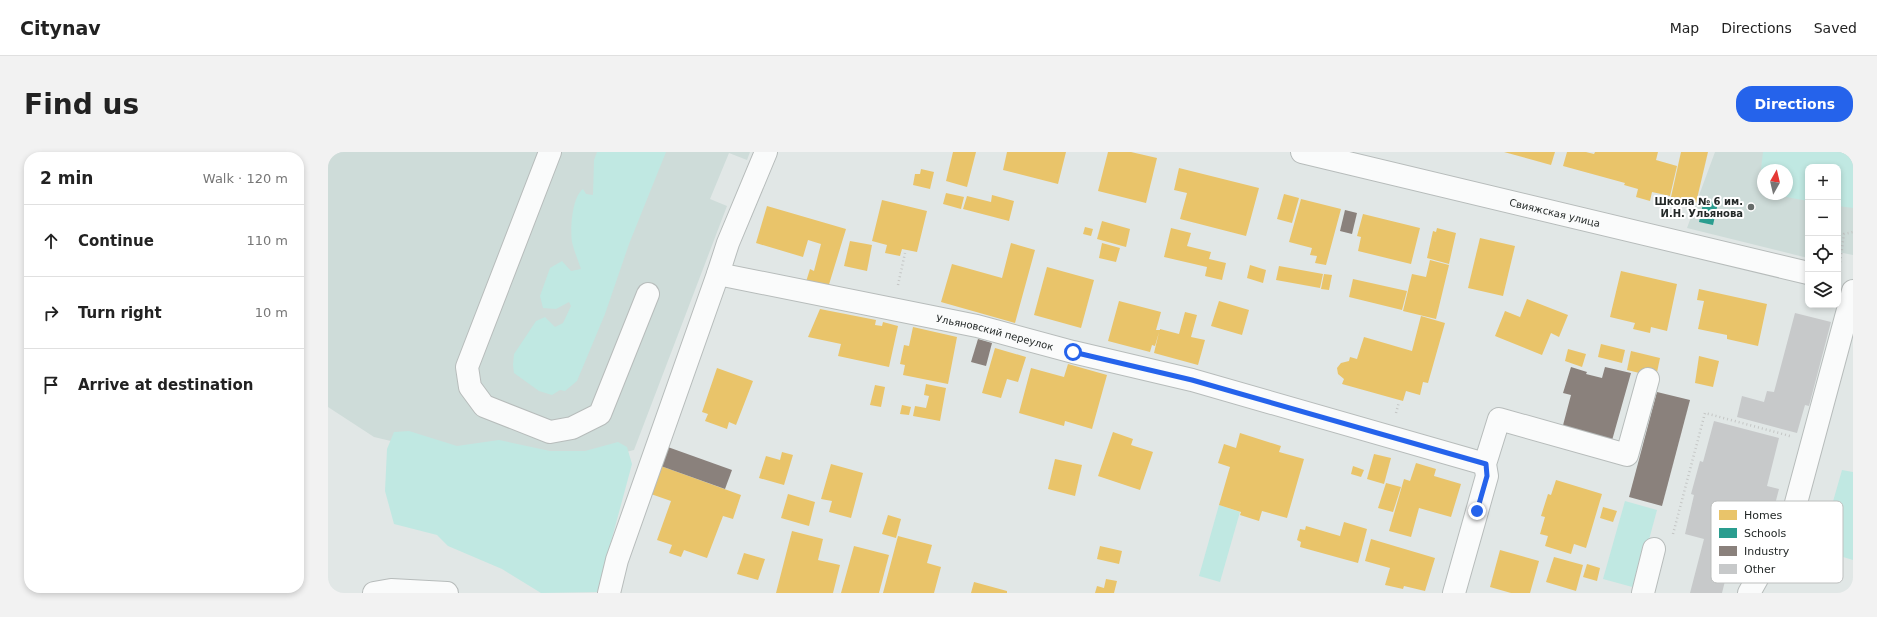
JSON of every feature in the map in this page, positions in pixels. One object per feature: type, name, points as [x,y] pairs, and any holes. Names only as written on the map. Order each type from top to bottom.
[{"type":"street","points":[[550,152],[467,366],[470,387],[484,406],[550,432],[572,428],[600,414],[648,294]]},
{"type":"street","points":[[609,593],[620,552],[728,243],[766,152]]},
{"type":"street","name":"Свияжская улица","points":[[1302,152],[1359,159],[1805,273]]},
{"type":"street","name":"Ульяновский переулок","points":[[718,274],[977,326],[1073,352],[1192,380],[1486,464]]},
{"type":"street","points":[[1841,282],[1853,284]]},
{"type":"street","points":[[1797,501],[1853,290]]},
{"type":"street","points":[[1454,593],[1487,476],[1486,464],[1499,418],[1627,455],[1648,379]]},
{"type":"street","points":[[1643,593],[1654,549]]},
{"type":"street","points":[[1749,593],[1755,583]]},
{"type":"street","points":[[374,593],[391,590],[447,593]]},
{"type":"path","points":[[1839,272],[1844,234],[1853,232]]},
{"type":"path","points":[[892,309],[905,253]]},
{"type":"path","points":[[1654,549],[1672,536],[1705,413],[1813,442]]},
{"type":"shaded area","points":[[328,152],[750,152],[747,160],[729,153],[710,199],[727,206],[634,450],[534,475],[374,437],[328,407]]},
{"type":"shaded area","points":[[597,152],[666,152],[629,244],[605,314],[577,381],[565,391],[560,390],[552,395],[539,391],[514,373],[514,354],[536,321],[545,317],[555,327],[563,323],[571,306],[569,302],[556,309],[543,308],[540,296],[550,268],[562,261],[571,271],[581,269],[572,242],[571,229],[574,206],[579,193],[583,189],[586,194],[593,195],[594,160]]},
{"type":"shaded area","name":"Школа № 6 им. И.Н. Ульянова","points":[[1715,152],[1853,152],[1853,255],[1841,253],[1841,164],[1805,164],[1805,257],[1687,228]]},
{"type":"shaded area","points":[[1763,152],[1853,152],[1853,208],[1841,206],[1841,164],[1805,164],[1805,200],[1793,198],[1793,164],[1762,164]]},
{"type":"shaded area","points":[[409,431],[457,446],[499,440],[550,451],[585,451],[618,442],[627,447],[632,464],[604,573],[597,592],[541,593],[502,569],[448,546],[437,535],[394,524],[385,491],[387,449],[394,432]]},
{"type":"shaded area","points":[[1842,470],[1853,472],[1853,560],[1843,557],[1843,501],[1833,501]]},
{"type":"shaded area","points":[[1625,501],[1657,510],[1636,588],[1603,579]]},
{"type":"shaded area","points":[[1219,505],[1240,512],[1220,582],[1199,576]]},
{"type":"building: Homes","points":[[953,152],[976,152],[967,187],[946,181]]},
{"type":"building: Homes","points":[[1007,152],[1066,152],[1058,184],[1003,170]]},
{"type":"building: Homes","points":[[1108,152],[1131,152],[1157,158],[1146,203],[1098,191]]},
{"type":"building: Homes","points":[[1504,152],[1555,152],[1551,165]]},
{"type":"building: Homes","points":[[1567,152],[1586,152],[1594,154],[1595,152],[1658,152],[1656,160],[1677,166],[1670,196],[1652,192],[1650,201],[1636,197],[1638,189],[1624,185],[1625,183],[1563,166]]},
{"type":"building: Homes","points":[[1681,152],[1708,152],[1696,203],[1671,197]]},
{"type":"building: Homes","points":[[1179,168],[1259,188],[1246,236],[1180,219],[1187,193],[1174,190]]},
{"type":"building: Homes","points":[[921,169],[934,172],[930,189],[913,185],[915,174],[920,174]]},
{"type":"building: Homes","points":[[946,193],[964,197],[961,209],[943,204]]},
{"type":"building: Homes","points":[[1284,194],[1299,198],[1292,223],[1277,219]]},
{"type":"building: Homes","points":[[992,195],[1014,201],[1009,221],[963,209],[967,196],[991,202]]},
{"type":"building: Homes","points":[[1301,199],[1341,209],[1326,265],[1315,263],[1317,256],[1310,255],[1312,248],[1289,242]]},
{"type":"building: Homes","points":[[882,200],[927,211],[917,252],[902,249],[900,256],[885,253],[887,245],[872,241]]},
{"type":"building: Homes","points":[[767,206],[846,229],[827,291],[805,285],[810,269],[814,271],[821,244],[808,240],[803,257],[756,243]]},
{"type":"building: Homes","points":[[1363,214],[1420,228],[1411,264],[1358,251],[1361,237],[1357,236]]},
{"type":"building: Homes","points":[[1102,221],[1130,229],[1126,247],[1097,239]]},
{"type":"building: Homes","points":[[1085,227],[1093,229],[1091,236],[1083,234]]},
{"type":"building: Homes","points":[[1171,228],[1191,233],[1187,246],[1211,252],[1209,259],[1226,263],[1222,280],[1205,276],[1207,267],[1164,257]]},
{"type":"building: Homes","points":[[1437,228],[1456,233],[1449,264],[1427,258],[1433,231],[1436,232]]},
{"type":"building: Homes","points":[[1480,238],[1515,246],[1503,296],[1468,288]]},
{"type":"building: Homes","points":[[850,241],[872,245],[867,271],[844,266]]},
{"type":"building: Homes","points":[[1011,243],[1035,250],[1015,323],[941,302],[952,264],[1002,278]]},
{"type":"building: Homes","points":[[1102,243],[1120,248],[1116,262],[1099,258]]},
{"type":"building: Homes","points":[[1430,260],[1449,265],[1436,319],[1403,311],[1412,274],[1426,277]]},
{"type":"building: Homes","points":[[1250,265],[1266,270],[1263,283],[1247,278]]},
{"type":"building: Homes","points":[[1279,266],[1323,274],[1320,288],[1276,280]]},
{"type":"building: Homes","points":[[1047,267],[1094,280],[1081,328],[1034,315]]},
{"type":"building: Homes","points":[[1621,271],[1677,284],[1667,331],[1651,327],[1650,333],[1633,329],[1635,323],[1610,317]]},
{"type":"building: Homes","points":[[1324,274],[1332,275],[1329,290],[1321,289]]},
{"type":"building: Homes","points":[[1353,279],[1407,291],[1402,310],[1349,297]]},
{"type":"building: Homes","points":[[1699,289],[1767,304],[1758,346],[1727,339],[1727,335],[1698,329],[1704,301],[1697,300]]},
{"type":"building: Homes","points":[[1527,299],[1568,315],[1559,337],[1551,333],[1542,355],[1495,336],[1505,311],[1520,317]]},
{"type":"building: Homes","points":[[1119,301],[1161,312],[1156,330],[1160,329],[1179,334],[1185,312],[1197,315],[1191,337],[1205,340],[1198,365],[1154,353],[1159,332],[1155,346],[1152,345],[1150,352],[1108,341]]},
{"type":"building: Homes","points":[[1219,301],[1249,310],[1242,335],[1211,326]]},
{"type":"building: Homes","points":[[820,309],[876,320],[875,325],[882,326],[883,322],[898,326],[889,367],[838,356],[841,344],[808,337]]},
{"type":"building: Homes","points":[[1421,316],[1445,323],[1428,383],[1423,382],[1420,395],[1406,391],[1403,401],[1342,384],[1344,379],[1338,374],[1337,368],[1341,363],[1349,361],[1350,357],[1357,359],[1364,337],[1412,351]]},
{"type":"building: Homes","points":[[913,327],[957,337],[948,384],[903,375],[905,365],[900,364],[904,345],[909,346]]},
{"type":"building: Homes","points":[[1601,344],[1625,350],[1622,363],[1598,357]]},
{"type":"building: Homes","points":[[995,348],[1026,357],[1018,382],[1007,379],[1001,398],[982,393]]},
{"type":"building: Homes","points":[[1568,349],[1586,354],[1582,367],[1565,361]]},
{"type":"building: Homes","points":[[1631,351],[1660,358],[1656,377],[1627,370]]},
{"type":"building: Homes","points":[[1699,356],[1719,361],[1713,387],[1695,383]]},
{"type":"building: Homes","points":[[1068,364],[1107,375],[1092,429],[1065,421],[1064,426],[1019,413],[1031,368],[1064,377]]},
{"type":"building: Homes","points":[[717,368],[753,381],[736,425],[729,422],[727,429],[705,421],[708,414],[702,412]]},
{"type":"building: Homes","points":[[926,384],[946,388],[940,421],[913,416],[915,406],[926,408],[929,396],[924,395]]},
{"type":"building: Homes","points":[[875,385],[885,387],[881,407],[870,405]]},
{"type":"building: Homes","points":[[902,405],[911,407],[909,415],[900,414]]},
{"type":"building: Homes","points":[[1113,432],[1133,439],[1131,445],[1153,452],[1140,490],[1098,476]]},
{"type":"building: Homes","points":[[1240,433],[1281,446],[1279,452],[1304,459],[1287,518],[1262,511],[1259,521],[1240,515],[1241,512],[1219,505],[1230,467],[1218,463],[1224,444],[1236,448]]},
{"type":"building: Homes","points":[[782,452],[793,455],[784,485],[759,478],[766,456],[780,460]]},
{"type":"building: Homes","points":[[1374,454],[1391,458],[1384,484],[1367,479]]},
{"type":"building: Homes","points":[[1055,459],[1082,465],[1075,496],[1048,489]]},
{"type":"building: Homes","points":[[1416,463],[1436,469],[1434,476],[1461,484],[1451,517],[1419,508],[1411,537],[1389,531],[1404,479],[1410,481]]},
{"type":"building: Homes","points":[[831,464],[863,473],[851,518],[829,512],[832,501],[821,499]]},
{"type":"building: Homes","points":[[658,465],[741,495],[733,519],[723,516],[707,558],[684,550],[681,557],[669,553],[672,545],[657,540],[671,501],[648,493]]},
{"type":"building: Homes","points":[[1353,466],[1364,470],[1361,477],[1351,474]]},
{"type":"building: Homes","points":[[1556,480],[1602,494],[1586,548],[1574,544],[1571,554],[1545,546],[1548,536],[1540,534],[1545,517],[1541,516],[1548,494],[1551,495]]},
{"type":"building: Homes","points":[[1386,483],[1401,487],[1393,512],[1378,508]]},
{"type":"building: Homes","points":[[788,494],[815,502],[809,526],[781,518]]},
{"type":"building: Homes","points":[[1603,507],[1617,511],[1613,522],[1600,518]]},
{"type":"building: Homes","points":[[888,515],[901,519],[896,538],[882,534]]},
{"type":"building: Homes","points":[[1344,522],[1367,529],[1358,563],[1300,547],[1301,542],[1297,540],[1300,529],[1305,530],[1306,526],[1340,536]]},
{"type":"building: Homes","points":[[792,531],[823,539],[818,560],[840,565],[833,593],[776,593]]},
{"type":"building: Homes","points":[[898,536],[932,545],[927,563],[941,567],[934,593],[883,593]]},
{"type":"building: Homes","points":[[1371,539],[1435,558],[1425,591],[1404,586],[1403,589],[1385,585],[1390,568],[1365,561]]},
{"type":"building: Homes","points":[[854,546],[889,555],[879,593],[841,593]]},
{"type":"building: Homes","points":[[1100,546],[1122,551],[1119,564],[1097,559]]},
{"type":"building: Homes","points":[[1500,550],[1539,561],[1530,593],[1511,593],[1490,587]]},
{"type":"building: Homes","points":[[744,553],[765,559],[758,580],[737,574]]},
{"type":"building: Homes","points":[[1554,557],[1583,565],[1576,591],[1546,582]]},
{"type":"building: Homes","points":[[1587,564],[1600,568],[1597,581],[1583,577]]},
{"type":"building: Homes","points":[[1106,579],[1117,581],[1114,593],[1095,593],[1097,586],[1104,588]]},
{"type":"building: Homes","points":[[974,582],[1007,591],[1007,593],[971,593]]},
{"type":"building: Schools","points":[[1704,199],[1718,203],[1713,225],[1699,222]]},
{"type":"building: Industry","points":[[1345,210],[1357,213],[1352,234],[1340,231]]},
{"type":"building: Industry","points":[[978,339],[992,343],[986,366],[971,362]]},
{"type":"building: Industry","points":[[1571,367],[1587,372],[1586,374],[1602,378],[1605,367],[1631,373],[1611,444],[1562,429],[1571,395],[1563,393]]},
{"type":"building: Industry","points":[[1657,392],[1690,400],[1662,506],[1629,497]]},
{"type":"building: Industry","points":[[665,446],[732,470],[725,489],[658,465]]},
{"type":"building: Other","points":[[1795,313],[1831,322],[1809,406],[1805,405],[1797,433],[1737,417],[1742,396],[1764,402],[1767,391],[1774,392]]},
{"type":"building: Other","points":[[1714,421],[1779,438],[1767,486],[1779,489],[1776,501],[1711,501],[1711,583],[1724,583],[1722,593],[1690,593],[1704,539],[1685,534],[1694,495],[1691,494],[1700,461],[1703,462]]},
{"type":"place","name":"Школа № 6 им. И.Н. Ульянова","points":[[1751,207]]},
{"type":"route","points":[[1073,352],[1192,380],[1486,464],[1487,476],[1477,511]]}]
